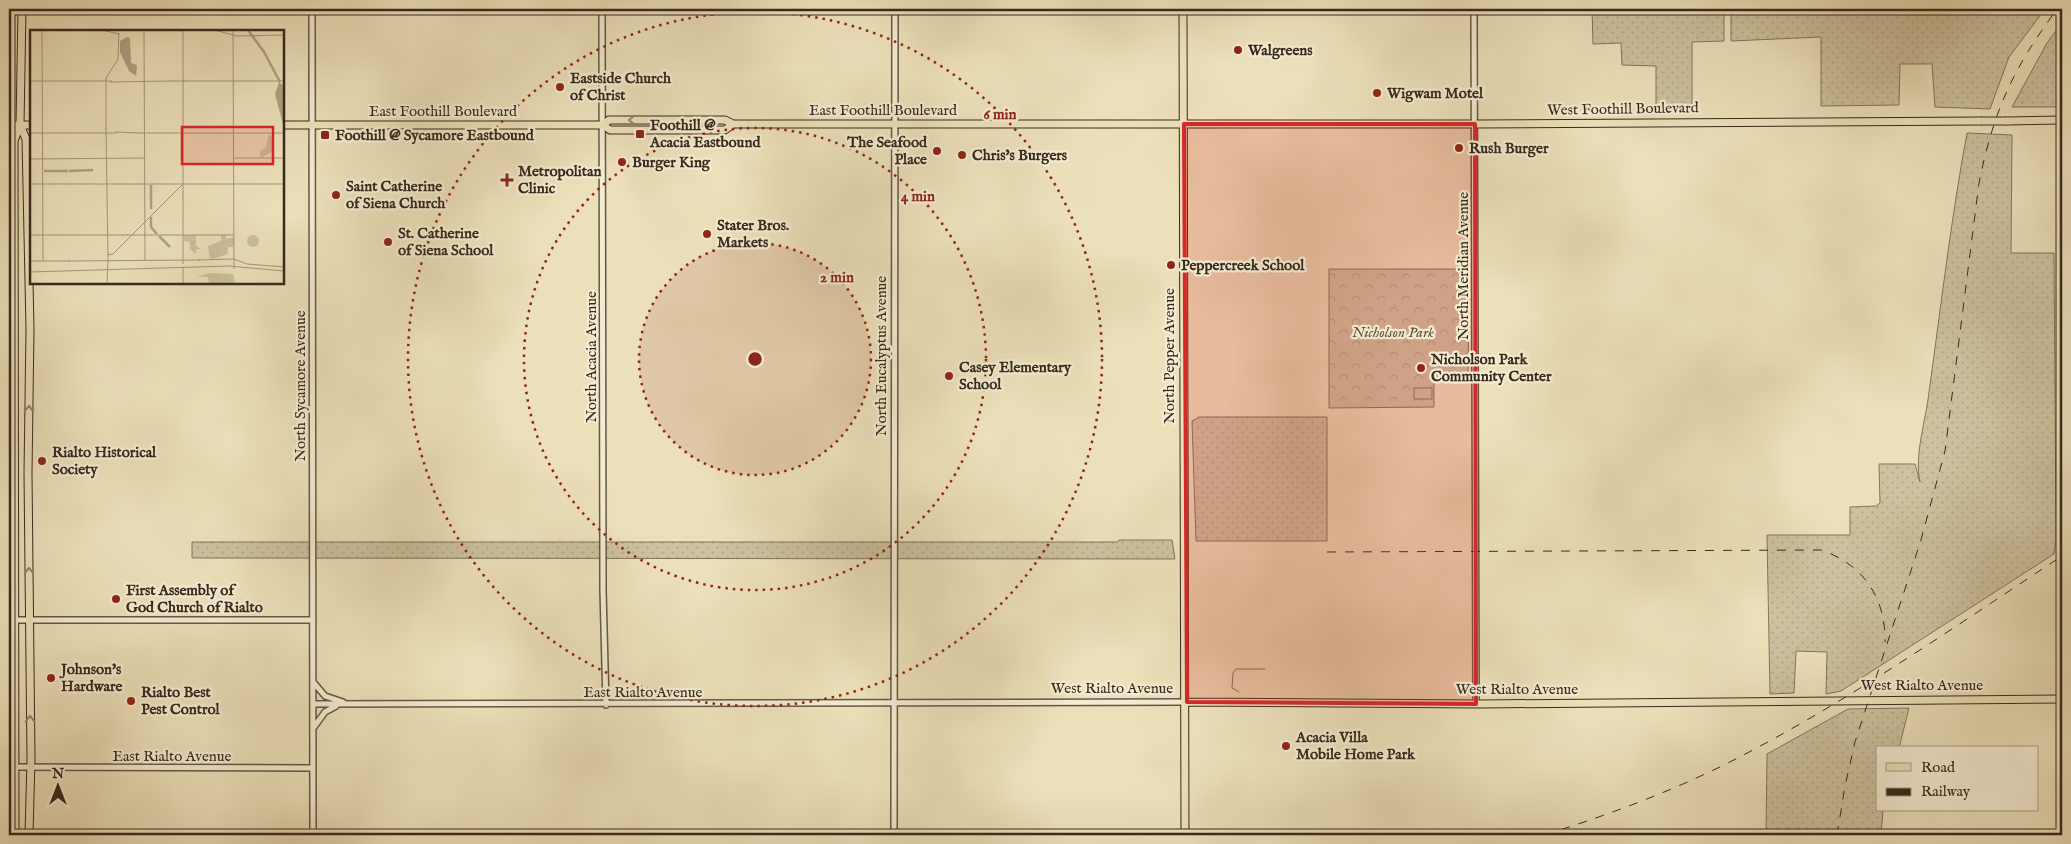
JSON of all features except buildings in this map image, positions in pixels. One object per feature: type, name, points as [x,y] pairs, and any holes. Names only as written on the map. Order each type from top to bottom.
[{"type":"main road","points":[[15,835],[11,767],[14,141],[20,125],[22,9]]},
{"type":"main road","name":"North Pepper Avenue","points":[[1183,9],[1183,410],[1187,702],[1185,835]]},
{"type":"main road","name":"West Foothill Boulevard","points":[[1184,124],[2062,120]]},
{"type":"main road","name":"East Foothill Boulevard","points":[[284,125],[603,125],[610,130],[725,130],[733,124],[1184,124]]},
{"type":"main road","points":[[9,125],[30,125]]},
{"type":"main road","points":[[20,125],[26,139],[30,329],[29,620],[31,768],[29,835]]},
{"type":"main road","name":"West Rialto Avenue","points":[[1187,702],[1476,704],[2062,698]]},
{"type":"street","name":"North Sycamore Avenue","points":[[312,9],[313,835]]},
{"type":"street","name":"North Acacia Avenue","points":[[602,9],[603,599],[606,705]]},
{"type":"street","name":"North Eucalyptus Avenue","points":[[894,835],[895,9]]},
{"type":"street","name":"North Meridian Avenue","points":[[1474,9],[1476,704]]},
{"type":"street","points":[[11,620],[313,620]]},
{"type":"street","points":[[314,682],[325,696],[356,705]]},
{"type":"street","name":"East Rialto Avenue","points":[[314,704],[606,705],[972,702]]},
{"type":"street","name":"West Rialto Avenue","points":[[972,702],[1187,702]]},
{"type":"street","points":[[313,730],[320,716],[332,708],[356,705]]},
{"type":"street","points":[[11,767],[31,768]]},
{"type":"street","name":"East Rialto Avenue","points":[[31,768],[312,768]]},
{"type":"highlighted area","points":[[1184,124],[1475,124],[1476,704],[1187,702]]},
{"type":"green space","points":[[1592,9],[1724,9],[1724,41],[1692,42],[1692,110],[1656,111],[1656,66],[1622,65],[1621,43],[1593,44]]},
{"type":"green space","points":[[1731,9],[2045,9],[2009,57],[1990,109],[1935,107],[1932,64],[1900,64],[1899,105],[1821,106],[1821,37],[1731,41]]},
{"type":"green space","points":[[2062,23],[2062,107],[2012,107],[2047,43]]},
{"type":"green space","points":[[1967,133],[2012,135],[2011,253],[2054,253],[2056,540],[2054,554],[1841,691],[1826,694],[1827,652],[1796,651],[1794,693],[1770,694],[1767,535],[1850,535],[1850,507],[1876,506],[1880,503],[1879,464],[1915,464],[1920,482],[1919,449],[1928,403],[1951,230]]},
{"type":"green space","name":"Nicholson Park","points":[[1329,269],[1469,269],[1468,381],[1434,381],[1434,407],[1329,408]]},
{"type":"green space","points":[[1414,388],[1432,388],[1432,399],[1414,399]]},
{"type":"green space","points":[[1199,417],[1327,417],[1327,541],[1196,541],[1192,421]]},
{"type":"green space","points":[[1119,540],[1172,540],[1175,559],[192,558],[192,542],[1117,542]]},
{"type":"green space","points":[[1909,708],[1900,746],[1876,746],[1876,812],[1883,812],[1881,835],[1766,835],[1767,754],[1848,709]]},
{"type":"waterway","points":[[1239,692],[1232,688],[1233,673],[1236,669],[1265,669]]},
{"type":"railway","points":[[1837,835],[1855,742],[1921,540],[1945,451],[1979,183],[1991,133],[2017,71],[2028,51],[2057,9]]},
{"type":"railway","points":[[1327,552],[1821,550],[1849,564],[1869,585],[1881,611],[1885,642]]},
{"type":"railway","points":[[1544,835],[1650,798],[1701,776],[1751,751],[1870,682],[2062,556]]},
{"type":"place","name":"Walgreens","points":[[1238,50]]},
{"type":"place","name":"Eastside Church of Christ","points":[[560,87]]},
{"type":"place","name":"Wigwam Motel","points":[[1377,93]]},
{"type":"place","name":"Foothill @ Acacia Eastbound","points":[[640,134]]},
{"type":"place","name":"Foothill @ Sycamore Eastbound","points":[[325,135]]},
{"type":"place","name":"Rush Burger","points":[[1459,148]]},
{"type":"place","name":"The Seafood Place","points":[[937,151]]},
{"type":"place","name":"Chris's Burgers","points":[[962,155]]},
{"type":"place","name":"Burger King","points":[[622,162]]},
{"type":"place","name":"Metropolitan Clinic","points":[[507,180]]},
{"type":"place","name":"Saint Catherine of Siena Church","points":[[336,195]]},
{"type":"place","name":"Stater Bros. Markets","points":[[707,234]]},
{"type":"place","name":"St. Catherine of Siena School","points":[[388,242]]},
{"type":"place","name":"Peppercreek School","points":[[1171,265]]},
{"type":"place","name":"Nicholson Park Community Center","points":[[1421,368]]},
{"type":"place","name":"Casey Elementary School","points":[[949,376]]},
{"type":"place","name":"Rialto Historical Society","points":[[42,461]]},
{"type":"place","name":"First Assembly of God Church of Rialto","points":[[116,599]]},
{"type":"place","name":"Johnson's Hardware","points":[[51,678]]},
{"type":"place","name":"Rialto Best Pest Control","points":[[131,701]]},
{"type":"place","name":"Acacia Villa Mobile Home Park","points":[[1286,746]]}]
